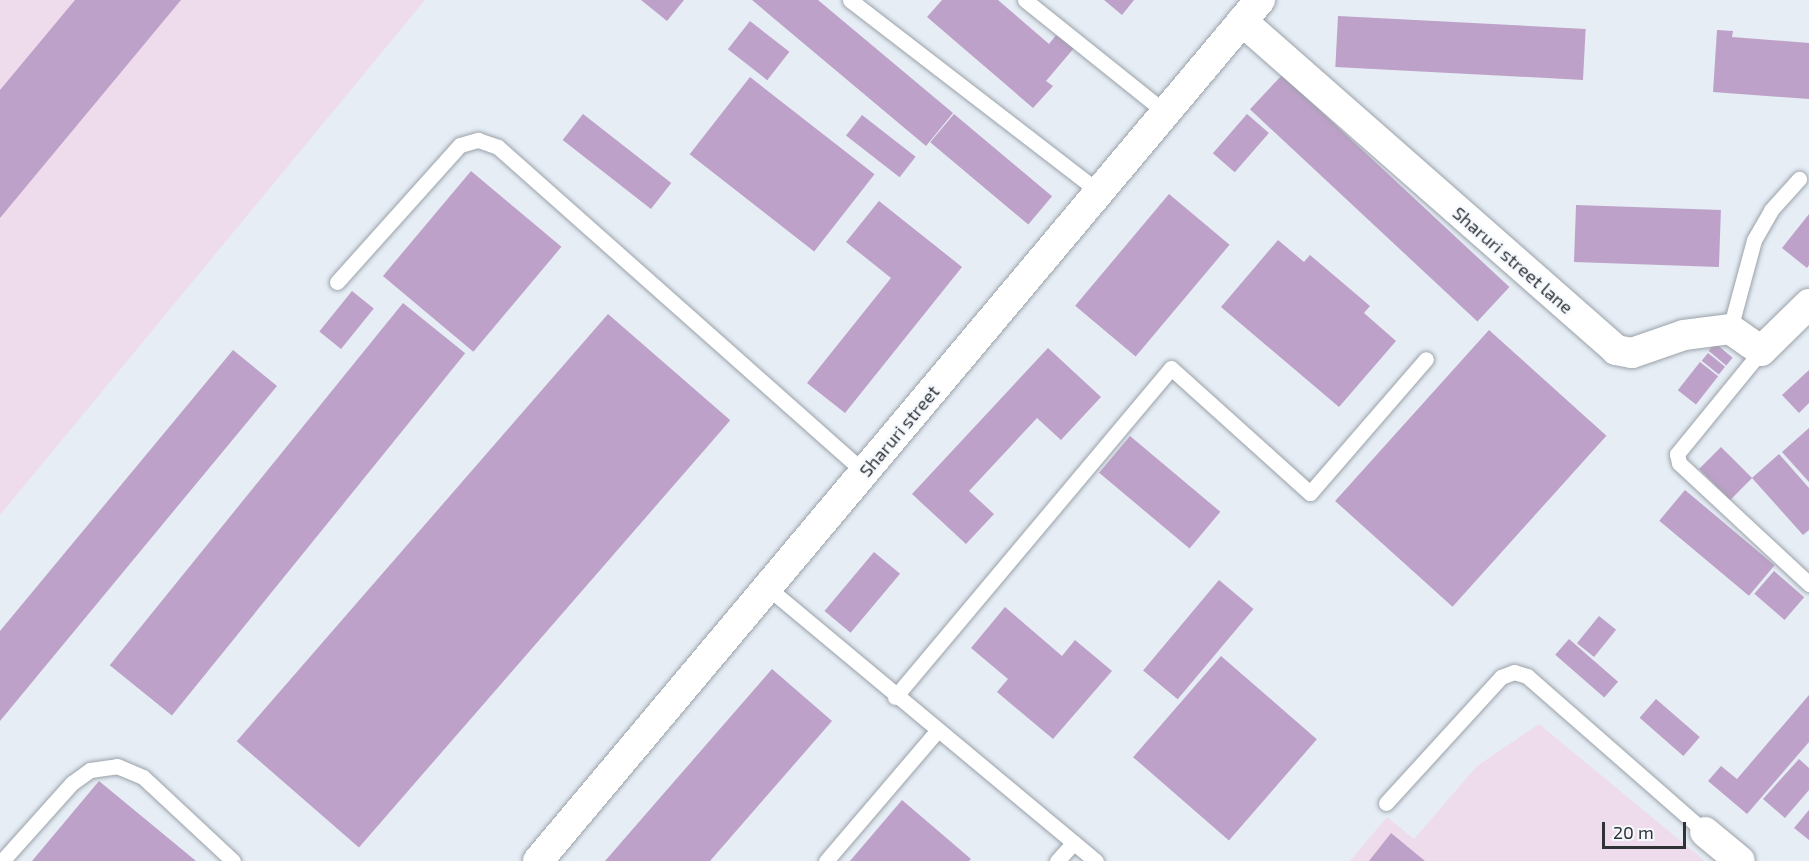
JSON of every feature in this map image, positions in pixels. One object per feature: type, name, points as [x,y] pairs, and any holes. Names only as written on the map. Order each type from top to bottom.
[{"type":"street","name":"Sharuri street","points":[[538,861],[1251,11]]},
{"type":"street","name":"Sharuri street lane","points":[[1251,11],[1616,350],[1632,353],[1684,335],[1730,329]]},
{"type":"street","points":[[1730,329],[1761,351],[1809,304]]},
{"type":"street","points":[[1705,832],[1740,861]]},
{"type":"lane","points":[[850,0],[1099,192]]},
{"type":"lane","points":[[1025,0],[1166,113]]},
{"type":"lane","points":[[337,282],[460,145],[478,141],[498,147],[864,472]]},
{"type":"lane","points":[[1730,329],[1754,240],[1771,210],[1799,179]]},
{"type":"lane","points":[[1761,351],[1677,454],[1679,463],[1809,584]]},
{"type":"lane","points":[[895,697],[1171,368],[1310,493],[1426,359]]},
{"type":"lane","points":[[767,587],[895,697],[1096,861]]},
{"type":"lane","points":[[1386,803],[1501,677],[1514,672],[1527,676],[1705,832]]},
{"type":"lane","points":[[826,861],[937,731]]},
{"type":"lane","points":[[2,861],[72,783],[90,770],[117,765],[143,777],[233,861]]},
{"type":"lane","points":[[1058,861],[1074,842]]},
{"type":"shaded area","points":[[0,0],[425,0],[0,515]]},
{"type":"shaded area","points":[[1539,724],[1705,861],[1350,861],[1387,817],[1414,839],[1477,766]]},
{"type":"building","points":[[75,0],[181,0],[0,218],[0,90]]},
{"type":"building","points":[[641,0],[684,0],[667,21]]},
{"type":"building","points":[[752,0],[818,0],[953,113],[926,146]]},
{"type":"building","points":[[942,0],[998,0],[1049,44],[1057,34],[1074,48],[1046,81],[1053,86],[1033,108],[927,17]]},
{"type":"building","points":[[1104,0],[1134,0],[1122,15]]},
{"type":"building","points":[[1338,16],[1586,29],[1583,80],[1335,67]]},
{"type":"building","points":[[750,21],[789,52],[767,80],[728,49]]},
{"type":"building","points":[[1717,30],[1733,31],[1732,37],[1809,43],[1809,99],[1713,92]]},
{"type":"building","points":[[1282,75],[1509,287],[1477,321],[1250,109]]},
{"type":"building","points":[[750,77],[875,174],[814,251],[690,154]]},
{"type":"building","points":[[583,114],[671,183],[651,209],[563,140]]},
{"type":"building","points":[[954,114],[1052,196],[1028,225],[930,142]]},
{"type":"building","points":[[1247,114],[1269,133],[1235,172],[1213,153]]},
{"type":"building","points":[[862,115],[916,157],[900,177],[846,135]]},
{"type":"building","points":[[471,171],[561,247],[473,352],[383,276]]},
{"type":"building","points":[[1169,194],[1230,245],[1136,357],[1075,306]]},
{"type":"building","points":[[879,201],[962,267],[845,413],[807,383],[891,278],[846,242]]},
{"type":"building","points":[[1576,205],[1721,210],[1719,267],[1574,262]]},
{"type":"building","points":[[1809,214],[1809,265],[1807,268],[1782,248]]},
{"type":"building","points":[[1278,240],[1304,262],[1310,255],[1370,306],[1364,313],[1396,341],[1339,407],[1221,307]]},
{"type":"building","points":[[352,291],[374,309],[341,349],[319,331]]},
{"type":"building","points":[[403,303],[465,353],[172,715],[110,665]]},
{"type":"building","points":[[608,314],[730,420],[359,847],[237,741]]},
{"type":"building","points":[[1489,330],[1606,436],[1453,607],[1335,501]]},
{"type":"building","points":[[1715,343],[1733,358],[1726,365],[1709,351]]},
{"type":"building","points":[[1048,348],[1101,397],[1061,440],[1037,418],[969,491],[994,514],[966,544],[912,494]]},
{"type":"building","points":[[233,350],[277,386],[0,721],[0,631]]},
{"type":"building","points":[[1708,353],[1725,367],[1719,375],[1702,361]]},
{"type":"building","points":[[1700,362],[1718,376],[1696,405],[1678,390]]},
{"type":"building","points":[[1809,370],[1809,403],[1799,413],[1782,395]]},
{"type":"building","points":[[1809,428],[1809,482],[1782,452]]},
{"type":"building","points":[[1130,436],[1220,512],[1190,549],[1099,473]]},
{"type":"building","points":[[1721,447],[1752,478],[1730,500],[1699,469]]},
{"type":"building","points":[[1779,454],[1809,488],[1809,530],[1803,535],[1752,478]]},
{"type":"building","points":[[1685,490],[1775,565],[1749,596],[1659,521]]},
{"type":"building","points":[[874,552],[900,574],[851,633],[825,611]]},
{"type":"building","points":[[1774,571],[1804,597],[1785,620],[1754,594]]},
{"type":"building","points":[[1219,580],[1253,609],[1178,699],[1143,670]]},
{"type":"building","points":[[1005,607],[1062,656],[1075,640],[1112,671],[1053,739],[997,692],[1008,679],[971,648]]},
{"type":"building","points":[[1599,616],[1616,630],[1594,657],[1577,643]]},
{"type":"building","points":[[1569,639],[1618,682],[1604,697],[1555,655]]},
{"type":"building","points":[[1221,656],[1317,739],[1229,840],[1133,757]]},
{"type":"building","points":[[772,669],[832,721],[710,861],[605,861]]},
{"type":"building","points":[[1809,695],[1809,742],[1747,814],[1708,781],[1721,766],[1737,779]]},
{"type":"building","points":[[1656,699],[1700,737],[1683,756],[1640,718]]},
{"type":"building","points":[[1799,759],[1809,768],[1809,790],[1785,818],[1763,799]]},
{"type":"building","points":[[99,781],[196,861],[32,861]]},
{"type":"building","points":[[902,800],[971,859],[969,861],[850,861]]},
{"type":"building","points":[[1809,810],[1809,840],[1794,828]]},
{"type":"building","points":[[1391,833],[1425,861],[1369,861]]}]
